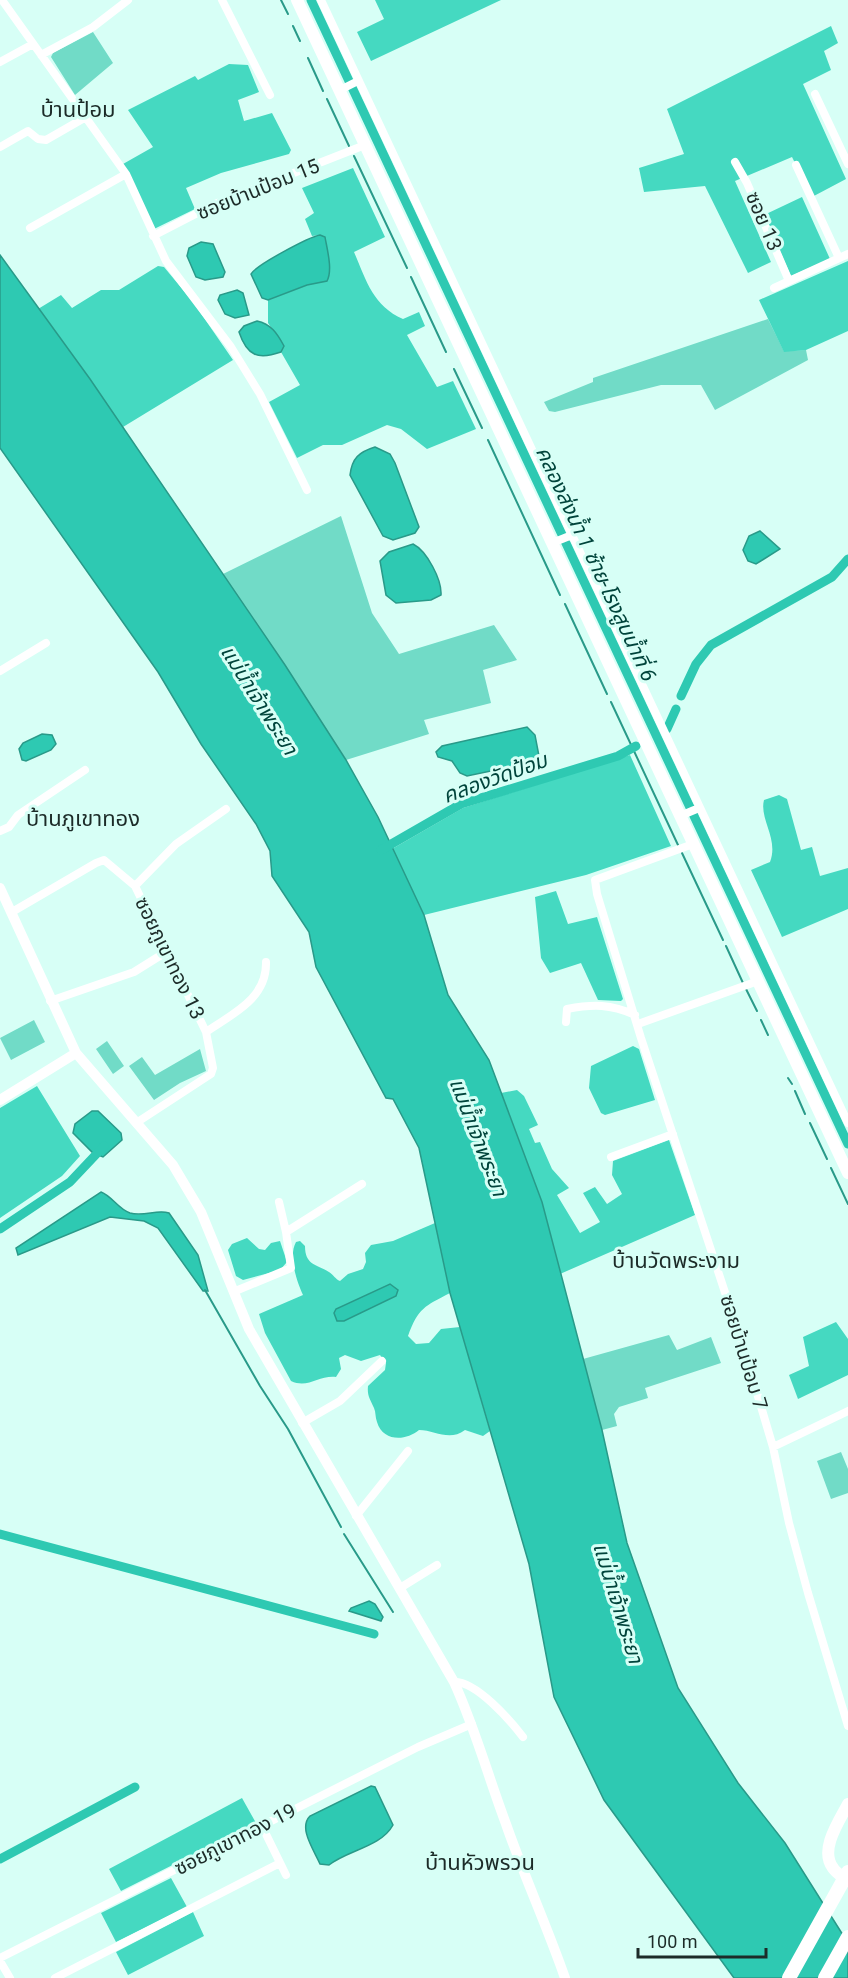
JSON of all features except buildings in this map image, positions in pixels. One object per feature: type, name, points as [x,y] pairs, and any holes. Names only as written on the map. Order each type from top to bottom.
[{"type":"main road","points":[[297,0],[342,89],[365,145],[555,542],[683,815],[693,844],[848,1173]]},
{"type":"main road","points":[[848,1804],[831,1839],[828,1857],[832,1868],[848,1881]]},
{"type":"main road","points":[[789,1978],[848,1872]]},
{"type":"main road","points":[[825,1978],[848,1937]]},
{"type":"street","points":[[2,0],[126,174],[166,261],[231,347],[260,394],[307,490]]},
{"type":"street","points":[[41,56],[93,27],[128,0]]},
{"type":"street","points":[[222,0],[270,95]]},
{"type":"street","points":[[321,0],[356,82],[697,809],[848,1123]]},
{"type":"street","points":[[0,62],[33,44]]},
{"type":"street","points":[[342,89],[356,82]]},
{"type":"street","points":[[815,94],[848,164]]},
{"type":"street","points":[[0,147],[28,131],[38,139],[45,140],[86,117]]},
{"type":"street","name":"ซอยบ้านป้อม 15","points":[[153,236],[215,204],[365,145]]},
{"type":"street","name":"ซอย 13","points":[[735,162],[747,183],[789,280]]},
{"type":"street","points":[[796,165],[839,258]]},
{"type":"street","points":[[30,228],[126,174]]},
{"type":"street","points":[[774,288],[848,254]]},
{"type":"street","points":[[555,542],[570,536]]},
{"type":"street","points":[[0,671],[46,643]]},
{"type":"street","points":[[0,831],[9,827],[18,814],[85,770]]},
{"type":"street","points":[[135,886],[176,844],[226,809]]},
{"type":"street","points":[[683,815],[697,809]]},
{"type":"street","name":"ซอยบ้านป้อม 7","points":[[693,844],[595,879],[597,894],[673,1134],[747,1356],[773,1447],[794,1543],[838,1700],[848,1726]]},
{"type":"street","name":"ซอยภูเขาทอง 13","points":[[12,912],[104,860],[112,864],[135,886],[206,1032],[213,1068],[211,1074],[136,1123]]},
{"type":"street","points":[[0,888],[50,1001],[76,1053],[173,1166],[201,1212],[249,1329],[454,1682],[472,1724],[506,1825],[544,1916],[565,1978]]},
{"type":"street","points":[[50,1001],[134,972],[166,952]]},
{"type":"street","points":[[206,1032],[257,994],[266,973],[266,962]]},
{"type":"street","points":[[566,1022],[567,1009],[593,1004],[619,1008],[636,1019],[758,981]]},
{"type":"street","points":[[0,1100],[76,1053]]},
{"type":"street","points":[[611,1157],[673,1134]]},
{"type":"street","points":[[286,1232],[362,1184]]},
{"type":"street","points":[[233,1292],[291,1268],[279,1202]]},
{"type":"street","points":[[302,1423],[339,1401],[382,1361]]},
{"type":"street","points":[[773,1447],[848,1411]]},
{"type":"street","points":[[356,1516],[408,1450]]},
{"type":"street","points":[[400,1588],[437,1565]]},
{"type":"street","points":[[454,1682],[468,1684],[507,1716],[523,1737]]},
{"type":"street","name":"ซอยภูเขาทอง 19","points":[[0,1959],[418,1747],[472,1724]]},
{"type":"street","points":[[262,1826],[286,1875]]},
{"type":"street","points":[[55,1978],[280,1863]]},
{"type":"street","points":[[0,1959],[10,1978]]},
{"type":"shaded area","points":[[375,0],[501,0],[371,61],[357,32],[384,19]]},
{"type":"shaded area","points":[[831,26],[838,43],[824,51],[831,70],[803,84],[846,179],[812,197],[792,157],[735,181],[771,262],[748,273],[705,186],[644,192],[639,168],[684,154],[667,109]]},
{"type":"shaded area","points":[[93,32],[113,63],[75,95],[51,57],[53,53]]},
{"type":"shaded area","points":[[229,64],[248,65],[259,92],[238,100],[244,121],[272,113],[291,150],[289,154],[221,173],[186,188],[195,209],[154,229],[123,164],[153,147],[128,110],[195,76],[198,80]]},
{"type":"shaded area","points":[[353,168],[385,237],[354,252],[367,282],[377,299],[393,314],[403,319],[419,312],[425,326],[407,335],[437,387],[453,381],[476,429],[427,449],[401,429],[387,425],[342,445],[323,445],[297,458],[269,402],[300,385],[281,352],[284,346],[268,323],[268,300],[307,285],[328,271],[328,257],[320,235],[312,236],[305,219],[314,213],[302,188]]},
{"type":"shaded area","points":[[802,197],[830,259],[791,276],[764,215]]},
{"type":"shaded area","points":[[848,261],[848,331],[806,350],[784,352],[759,300]]},
{"type":"shaded area","points":[[158,266],[164,267],[193,302],[233,360],[123,427],[38,309],[61,295],[72,308],[101,290],[119,290]]},
{"type":"shaded area","points":[[768,319],[784,351],[806,350],[808,360],[715,410],[701,385],[661,385],[555,412],[549,411],[544,402],[593,382],[593,378]]},
{"type":"shaded area","points":[[341,516],[372,613],[399,654],[494,625],[517,660],[483,670],[491,703],[424,720],[429,734],[346,760],[223,574]]},
{"type":"shaded area","points":[[630,755],[671,846],[586,875],[424,915],[392,849],[463,808]]},
{"type":"shaded area","points":[[779,795],[787,799],[801,850],[812,847],[820,876],[848,868],[848,909],[782,937],[751,870],[770,862],[771,837],[763,807],[764,800]]},
{"type":"shaded area","points":[[556,891],[568,924],[597,917],[623,999],[621,1001],[598,1000],[581,963],[550,973],[541,958],[535,897]]},
{"type":"shaded area","points":[[34,1020],[45,1042],[11,1060],[0,1038]]},
{"type":"shaded area","points":[[107,1041],[124,1066],[113,1074],[96,1049]]},
{"type":"shaded area","points":[[633,1046],[639,1049],[655,1100],[605,1115],[601,1113],[589,1088],[591,1066]]},
{"type":"shaded area","points":[[200,1049],[206,1071],[180,1083],[154,1100],[129,1066],[142,1057],[155,1075]]},
{"type":"shaded area","points":[[37,1086],[80,1156],[62,1176],[0,1218],[0,1108]]},
{"type":"shaded area","points":[[517,1090],[524,1096],[538,1125],[529,1129],[535,1143],[540,1142],[552,1169],[569,1188],[557,1195],[580,1233],[600,1222],[583,1193],[595,1187],[607,1204],[622,1194],[612,1175],[613,1161],[669,1140],[695,1215],[560,1274],[542,1202],[501,1093]]},
{"type":"shaded area","points":[[435,1223],[450,1293],[423,1309],[415,1319],[408,1336],[416,1344],[429,1343],[441,1329],[460,1327],[490,1431],[483,1436],[465,1430],[448,1435],[419,1430],[402,1438],[395,1438],[380,1429],[368,1392],[368,1386],[385,1370],[386,1363],[380,1355],[361,1361],[345,1355],[339,1358],[341,1369],[336,1377],[308,1383],[291,1381],[265,1333],[259,1314],[303,1295],[293,1261],[296,1242],[300,1241],[305,1246],[307,1257],[312,1263],[340,1281],[348,1274],[363,1269],[366,1262],[365,1253],[371,1245],[393,1241]]},
{"type":"shaded area","points":[[247,1238],[259,1249],[265,1250],[271,1243],[280,1241],[287,1262],[280,1270],[243,1280],[236,1276],[228,1250],[232,1244]]},
{"type":"shaded area","points":[[836,1322],[848,1339],[848,1375],[798,1399],[789,1375],[809,1366],[803,1337]]},
{"type":"shaded area","points":[[669,1335],[677,1350],[711,1337],[721,1363],[645,1388],[648,1398],[619,1407],[614,1414],[617,1426],[602,1430],[583,1359]]},
{"type":"shaded area","points":[[841,1452],[848,1469],[848,1493],[831,1499],[817,1461]]},
{"type":"shaded area","points":[[242,1798],[256,1823],[121,1891],[109,1869]]},
{"type":"shaded area","points":[[171,1878],[187,1907],[116,1942],[101,1913]]},
{"type":"shaded area","points":[[193,1912],[204,1936],[128,1975],[116,1952]]},
{"type":"water","points":[[320,235],[325,237],[330,265],[327,281],[307,285],[268,300],[262,298],[251,274],[262,264],[283,252]]},
{"type":"water","points":[[201,242],[213,244],[225,272],[223,277],[205,280],[196,277],[187,256],[189,248]]},
{"type":"water","name":"แม่น้ำเจ้าพระยา","points":[[0,255],[90,379],[285,665],[346,760],[378,817],[424,915],[448,995],[489,1060],[542,1202],[602,1430],[627,1543],[678,1688],[738,1783],[785,1843],[848,1943],[848,1978],[734,1978],[604,1800],[554,1697],[529,1564],[450,1293],[419,1148],[393,1099],[386,1098],[316,967],[309,932],[272,876],[270,851],[256,824],[201,744],[158,672],[0,448]]},
{"type":"water","points":[[237,290],[243,293],[249,315],[235,318],[225,314],[218,300],[220,295]]},
{"type":"water","points":[[257,321],[266,324],[276,333],[284,346],[281,352],[260,356],[254,354],[246,346],[239,332],[244,326]]},
{"type":"water","points":[[375,447],[390,454],[395,463],[419,527],[415,533],[393,540],[383,536],[350,475],[352,464],[357,457]]},
{"type":"water","points":[[760,531],[780,549],[756,564],[748,561],[743,550],[749,536]]},
{"type":"water","points":[[413,544],[433,566],[441,595],[431,600],[396,603],[386,595],[380,561],[389,552]]},
{"type":"water","points":[[527,727],[535,735],[539,756],[534,762],[467,776],[460,773],[452,761],[438,757],[436,752],[442,746]]},
{"type":"water","points":[[42,734],[52,735],[56,744],[51,750],[26,761],[22,760],[19,749],[23,743]]},
{"type":"water","points":[[92,1111],[98,1111],[121,1133],[122,1140],[103,1157],[93,1153],[73,1133],[75,1124]]},
{"type":"water","points":[[101,1192],[130,1213],[169,1213],[198,1255],[208,1291],[203,1291],[158,1228],[144,1221],[110,1217],[18,1255],[16,1248]]},
{"type":"water","points":[[390,1284],[398,1290],[396,1296],[344,1321],[337,1321],[334,1313],[336,1309]]},
{"type":"water","points":[[369,1601],[375,1604],[383,1617],[381,1621],[349,1611]]},
{"type":"water","points":[[371,1786],[375,1787],[393,1825],[381,1838],[372,1843],[329,1865],[320,1864],[306,1833],[310,1816]]},
{"type":"waterway","points":[[281,0],[288,14]]},
{"type":"waterway","name":"คลองส่งน้ำ 1 ซ้าย-โรงสูบน้ำที่ 6","points":[[311,0],[848,1144]]},
{"type":"waterway","points":[[293,26],[300,41]]},
{"type":"waterway","points":[[308,58],[323,91]]},
{"type":"waterway","points":[[327,99],[349,146]]},
{"type":"waterway","points":[[354,156],[407,268]]},
{"type":"waterway","points":[[411,277],[446,352]]},
{"type":"waterway","points":[[454,369],[482,428]]},
{"type":"waterway","points":[[488,440],[560,595]]},
{"type":"waterway","name":"คลองวัดป้อม","points":[[681,696],[696,664],[711,645],[832,577],[848,559]]},
{"type":"waterway","points":[[565,604],[607,694]]},
{"type":"waterway","points":[[611,702],[678,845]]},
{"type":"waterway","name":"คลองวัดป้อม","points":[[667,729],[676,709]]},
{"type":"waterway","name":"คลองวัดป้อม","points":[[381,850],[461,804],[618,756],[636,746]]},
{"type":"waterway","points":[[682,853],[723,940]]},
{"type":"waterway","points":[[726,946],[743,983]]},
{"type":"waterway","points":[[746,989],[757,1011]]},
{"type":"waterway","points":[[761,1020],[768,1035]]},
{"type":"waterway","points":[[788,1078],[792,1084]]},
{"type":"waterway","points":[[795,1091],[805,1114]]},
{"type":"waterway","points":[[810,1123],[827,1159]]},
{"type":"waterway","points":[[0,1229],[70,1182],[104,1146]]},
{"type":"waterway","points":[[831,1168],[848,1204]]},
{"type":"waterway","points":[[205,1290],[260,1386],[288,1429],[341,1527]]},
{"type":"waterway","points":[[0,1534],[374,1634]]},
{"type":"waterway","points":[[344,1534],[393,1612]]},
{"type":"waterway","points":[[0,1859],[135,1787]]},
{"type":"district","name":"บ้านป้อม","points":[[78,109]]},
{"type":"district","name":"บ้านภูเขาทอง","points":[[83,818]]},
{"type":"district","name":"บ้านวัดพระงาม","points":[[676,1260]]},
{"type":"district","name":"บ้านหัวพรวน","points":[[480,1862]]}]
